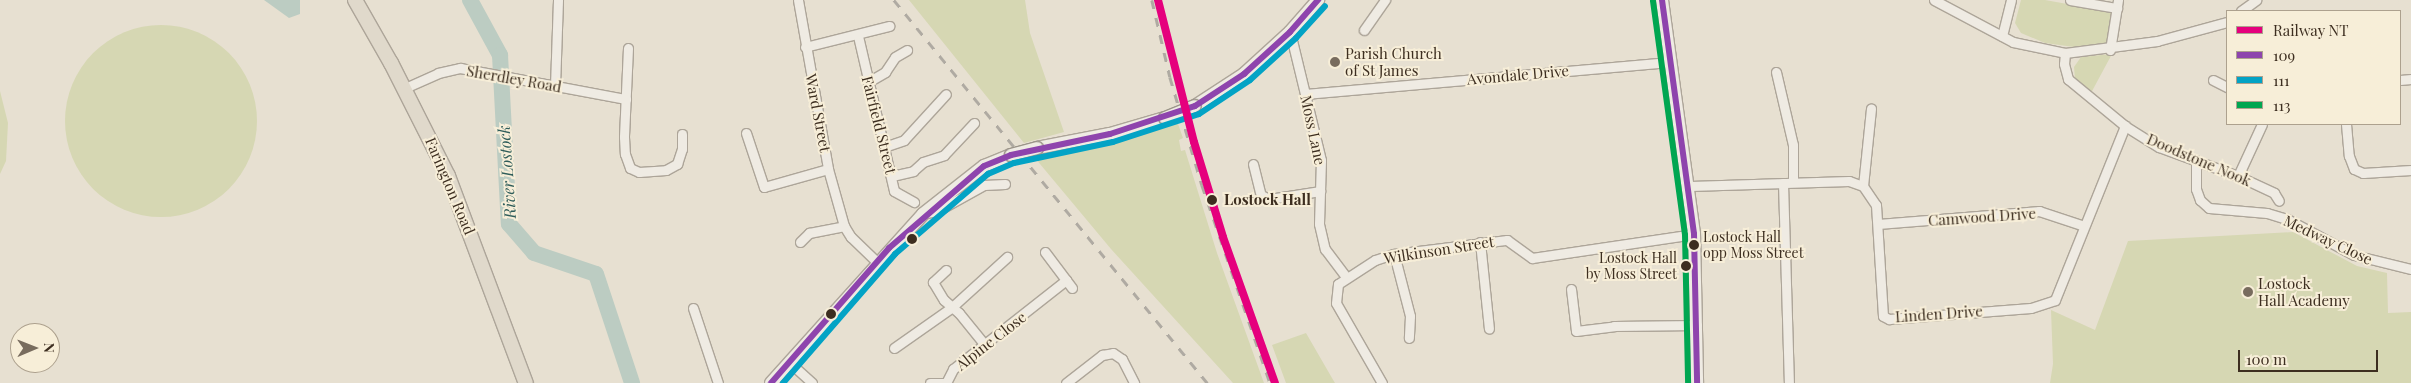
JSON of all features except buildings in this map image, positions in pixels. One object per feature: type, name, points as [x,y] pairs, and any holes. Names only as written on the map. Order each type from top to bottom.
[{"type":"highway","name":"Farington Road","points":[[355,0],[405,88],[459,202],[526,383]]},
{"type":"main road","points":[[771,383],[877,262],[923,214],[984,166],[1011,155],[1037,148],[1110,134],[1166,118],[1195,106],[1225,89],[1290,32],[1318,0]]},
{"type":"main road","points":[[1662,0],[1690,186],[1694,234],[1697,383]]},
{"type":"street","points":[[555,86],[558,0]]},
{"type":"street","name":"Ward Street","points":[[798,0],[828,170],[844,226],[851,237],[877,262]]},
{"type":"street","points":[[1364,30],[1385,0]]},
{"type":"street","points":[[1934,0],[2014,42],[2065,54],[2110,50],[2226,22]]},
{"type":"street","points":[[2002,36],[2011,0]]},
{"type":"street","points":[[2070,0],[2118,4],[2110,50]]},
{"type":"street","points":[[2242,10],[2256,0]]},
{"type":"street","points":[[805,47],[858,36],[889,26]]},
{"type":"street","name":"Moss Lane","points":[[1290,32],[1321,160],[1319,224],[1325,249],[1336,268],[1347,278]]},
{"type":"street","name":"Fairfield Street","points":[[858,36],[894,191],[914,202]]},
{"type":"street","points":[[628,48],[625,154],[630,168],[639,172],[666,170],[677,164],[682,149],[682,134]]},
{"type":"street","points":[[868,82],[885,72],[895,57],[907,50]]},
{"type":"street","name":"Doodstone Nook","points":[[2065,54],[2064,64],[2068,79],[2125,126],[2159,147],[2238,176],[2274,193],[2279,201]]},
{"type":"street","name":"Avondale Drive","points":[[1305,94],[1670,62]]},
{"type":"street","name":"Sherdley Road","points":[[405,88],[448,70],[492,73],[626,99]]},
{"type":"street","points":[[1776,72],[1793,145],[1793,182]]},
{"type":"street","points":[[2212,80],[2226,87]]},
{"type":"street","points":[[884,147],[904,140],[946,94]]},
{"type":"street","points":[[1690,186],[1849,181],[1863,186],[1871,108]]},
{"type":"street","points":[[892,176],[913,171],[923,162],[944,155],[974,123]]},
{"type":"street","points":[[2238,176],[2262,125]]},
{"type":"street","points":[[2346,125],[2349,156],[2354,169],[2363,173],[2411,170]]},
{"type":"street","name":"Linden Drive","points":[[1863,186],[1876,205],[1881,311],[1889,318],[2050,304],[2056,300],[2125,126]]},
{"type":"street","points":[[746,133],[764,187],[828,170]]},
{"type":"street","name":"Medway Close","points":[[2196,160],[2196,189],[2200,200],[2209,208],[2267,213],[2287,219],[2354,255],[2411,269]]},
{"type":"street","points":[[1253,164],[1261,195],[1269,199],[1320,192]]},
{"type":"street","points":[[1783,183],[1789,383]]},
{"type":"street","points":[[923,214],[937,211],[984,185],[1005,184]]},
{"type":"street","name":"Camwood Drive","points":[[1878,224],[2039,212],[2084,226]]},
{"type":"street","points":[[800,242],[809,233],[844,226]]},
{"type":"street","name":"Wilkinson Street","points":[[1347,278],[1374,260],[1394,254],[1480,242],[1507,240],[1532,258],[1694,234]]},
{"type":"street","points":[[1480,242],[1489,329]]},
{"type":"street","points":[[1045,252],[1072,288]]},
{"type":"street","points":[[1394,254],[1410,316],[1409,338]]},
{"type":"street","points":[[894,348],[951,308],[1007,257]]},
{"type":"street","points":[[946,270],[933,282],[951,308],[959,313],[985,346]]},
{"type":"street","points":[[1347,278],[1338,284],[1336,303],[1382,383]]},
{"type":"street","name":"Alpine Close","points":[[946,383],[953,369],[1040,303],[1042,298],[1066,280]]},
{"type":"street","points":[[1571,289],[1576,331],[1614,326],[1697,325]]},
{"type":"street","points":[[693,308],[718,383]]},
{"type":"street","points":[[1066,383],[1102,355],[1113,353],[1122,359],[1134,383]]},
{"type":"street","points":[[788,362],[812,383]]},
{"type":"street","points":[[930,383],[946,383]]},
{"type":"green space","points":[[909,0],[1025,0],[1030,33],[1064,132],[1024,143]]},
{"type":"green space","points":[[2021,0],[2045,0],[2112,12],[2106,46],[2074,47],[2045,43],[2021,33],[2015,23]]},
{"type":"green space","points":[[170,25],[180,26],[206,36],[222,46],[236,60],[250,84],[256,102],[256,140],[250,158],[236,182],[222,196],[198,210],[180,216],[152,217],[142,216],[116,206],[100,196],[86,182],[72,158],[66,140],[65,112],[66,102],[76,76],[86,60],[100,46],[124,32],[142,26]]},
{"type":"green space","points":[[2112,54],[2091,93],[2075,79],[2074,67],[2081,57]]},
{"type":"green space","points":[[0,91],[8,123],[6,161],[0,174]]},
{"type":"green space","points":[[1177,121],[1183,138],[1179,140],[1181,151],[1185,150],[1217,253],[1264,383],[1233,383],[1111,249],[1035,158],[1131,138]]},
{"type":"green space","name":"Lostock Hall Academy","points":[[2293,232],[2357,266],[2387,273],[2388,313],[2411,312],[2411,383],[2050,383],[2053,364],[2051,310],[2095,330],[2128,241]]},
{"type":"green space","points":[[1306,333],[1335,383],[1286,383],[1272,345]]},
{"type":"shaded area","points":[[264,0],[300,0],[300,14],[289,18]]},
{"type":"waterway","name":"River Lostock","points":[[470,0],[500,55],[509,224],[534,253],[596,274],[632,383]]},
{"type":"railway","points":[[894,0],[1208,383]]},
{"type":"railway","points":[[1152,0],[1170,77],[1202,185],[1270,383]]},
{"type":"rail line","name":"NT","points":[[1158,0],[1194,142],[1223,237],[1275,383]]},
{"type":"transit line","name":"109","points":[[771,383],[889,248],[984,166],[1011,155],[1110,134],[1195,106],[1244,74],[1290,32],[1318,0]]},
{"type":"transit line","name":"109","points":[[1662,0],[1694,234],[1697,383]]},
{"type":"transit line","name":"113","points":[[1653,1],[1685,235],[1688,383]]},
{"type":"transit line","name":"111","points":[[783,383],[895,254],[988,174],[1014,163],[1113,142],[1199,114],[1250,80],[1296,38],[1325,6]]},
{"type":"place","name":"Parish Church of St James","points":[[1335,62]]},
{"type":"place","name":"Lostock Hall","points":[[1212,200]]},
{"type":"place","name":"Lostock Hall opp Moss Street","points":[[1694,245]]},
{"type":"place","name":"Lostock Hall by Moss Street","points":[[1686,266]]},
{"type":"place","name":"Lostock Hall Academy","points":[[2248,292]]}]
